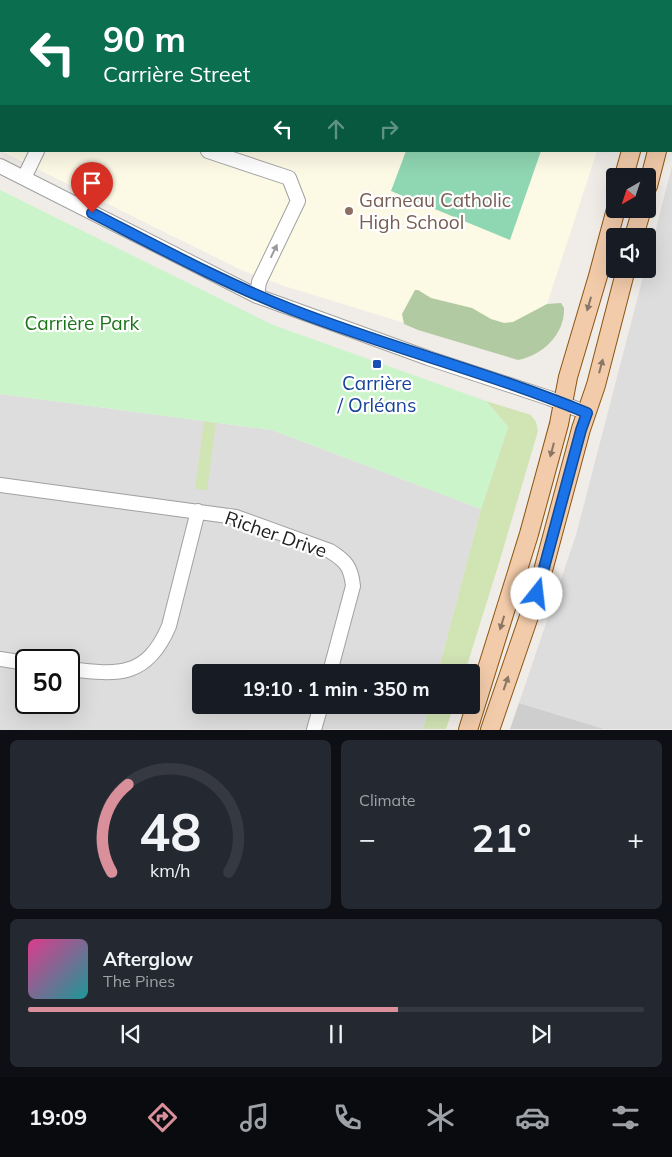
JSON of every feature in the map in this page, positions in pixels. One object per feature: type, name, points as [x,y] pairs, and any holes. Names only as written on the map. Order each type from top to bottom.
[{"type":"main road","points":[[626,168],[631,152]]},
{"type":"main road","points":[[652,168],[656,152]]},
{"type":"main road","points":[[468,730],[529,534],[559,424],[568,377],[614,218]]},
{"type":"main road","points":[[490,730],[537,594],[581,430],[596,385],[624,278]]},
{"type":"street","points":[[24,178],[37,152]]},
{"type":"street","points":[[211,152],[290,178],[298,201],[259,282],[257,296]]},
{"type":"street","points":[[0,166],[257,296],[587,413]]},
{"type":"street","name":"Richer Drive","points":[[0,486],[236,517],[249,520],[330,551],[343,559],[351,572],[353,586],[332,664]]},
{"type":"street","points":[[80,670],[103,673],[122,672],[138,666],[151,657],[162,643],[169,626],[198,511]]},
{"type":"street","points":[[0,660],[15,662]]},
{"type":"street","points":[[314,730],[318,714]]},
{"type":"shaded area","name":"Garneau Catholic High School","points":[[3,152],[597,152],[537,335],[499,352],[284,286],[241,270]]},
{"type":"shaded area","points":[[672,166],[672,729],[604,729],[519,703],[576,535],[643,278],[656,278],[656,229]]},
{"type":"shaded area","points":[[0,394],[272,430],[481,509],[440,664],[192,664],[192,714],[427,714],[423,729],[0,730]]},
{"type":"shaded area","points":[[519,703],[604,729],[510,729]]},
{"type":"green space","points":[[406,152],[541,152],[510,240],[391,191]]},
{"type":"green space","name":"Carrière Park","points":[[0,190],[273,325],[486,401],[508,427],[481,509],[272,430],[0,394]]},
{"type":"green space","points":[[415,290],[431,298],[472,308],[491,319],[504,323],[513,322],[547,304],[561,303],[564,308],[563,317],[561,326],[551,342],[536,353],[518,360],[418,330],[404,324],[402,314]]},
{"type":"green space","points":[[486,401],[531,415],[536,422],[538,431],[467,664],[440,664],[481,509],[508,427]]},
{"type":"green space","points":[[204,421],[216,423],[207,490],[195,489]]},
{"type":"green space","points":[[427,714],[451,714],[446,729],[423,729]]},
{"type":"place","name":"Garneau Catholic High School","points":[[349,211]]},
{"type":"place","name":"Carrière / Orléans","points":[[377,364]]},
{"type":"route","points":[[92,213],[261,298],[428,358],[549,398],[587,413],[537,594]]}]
